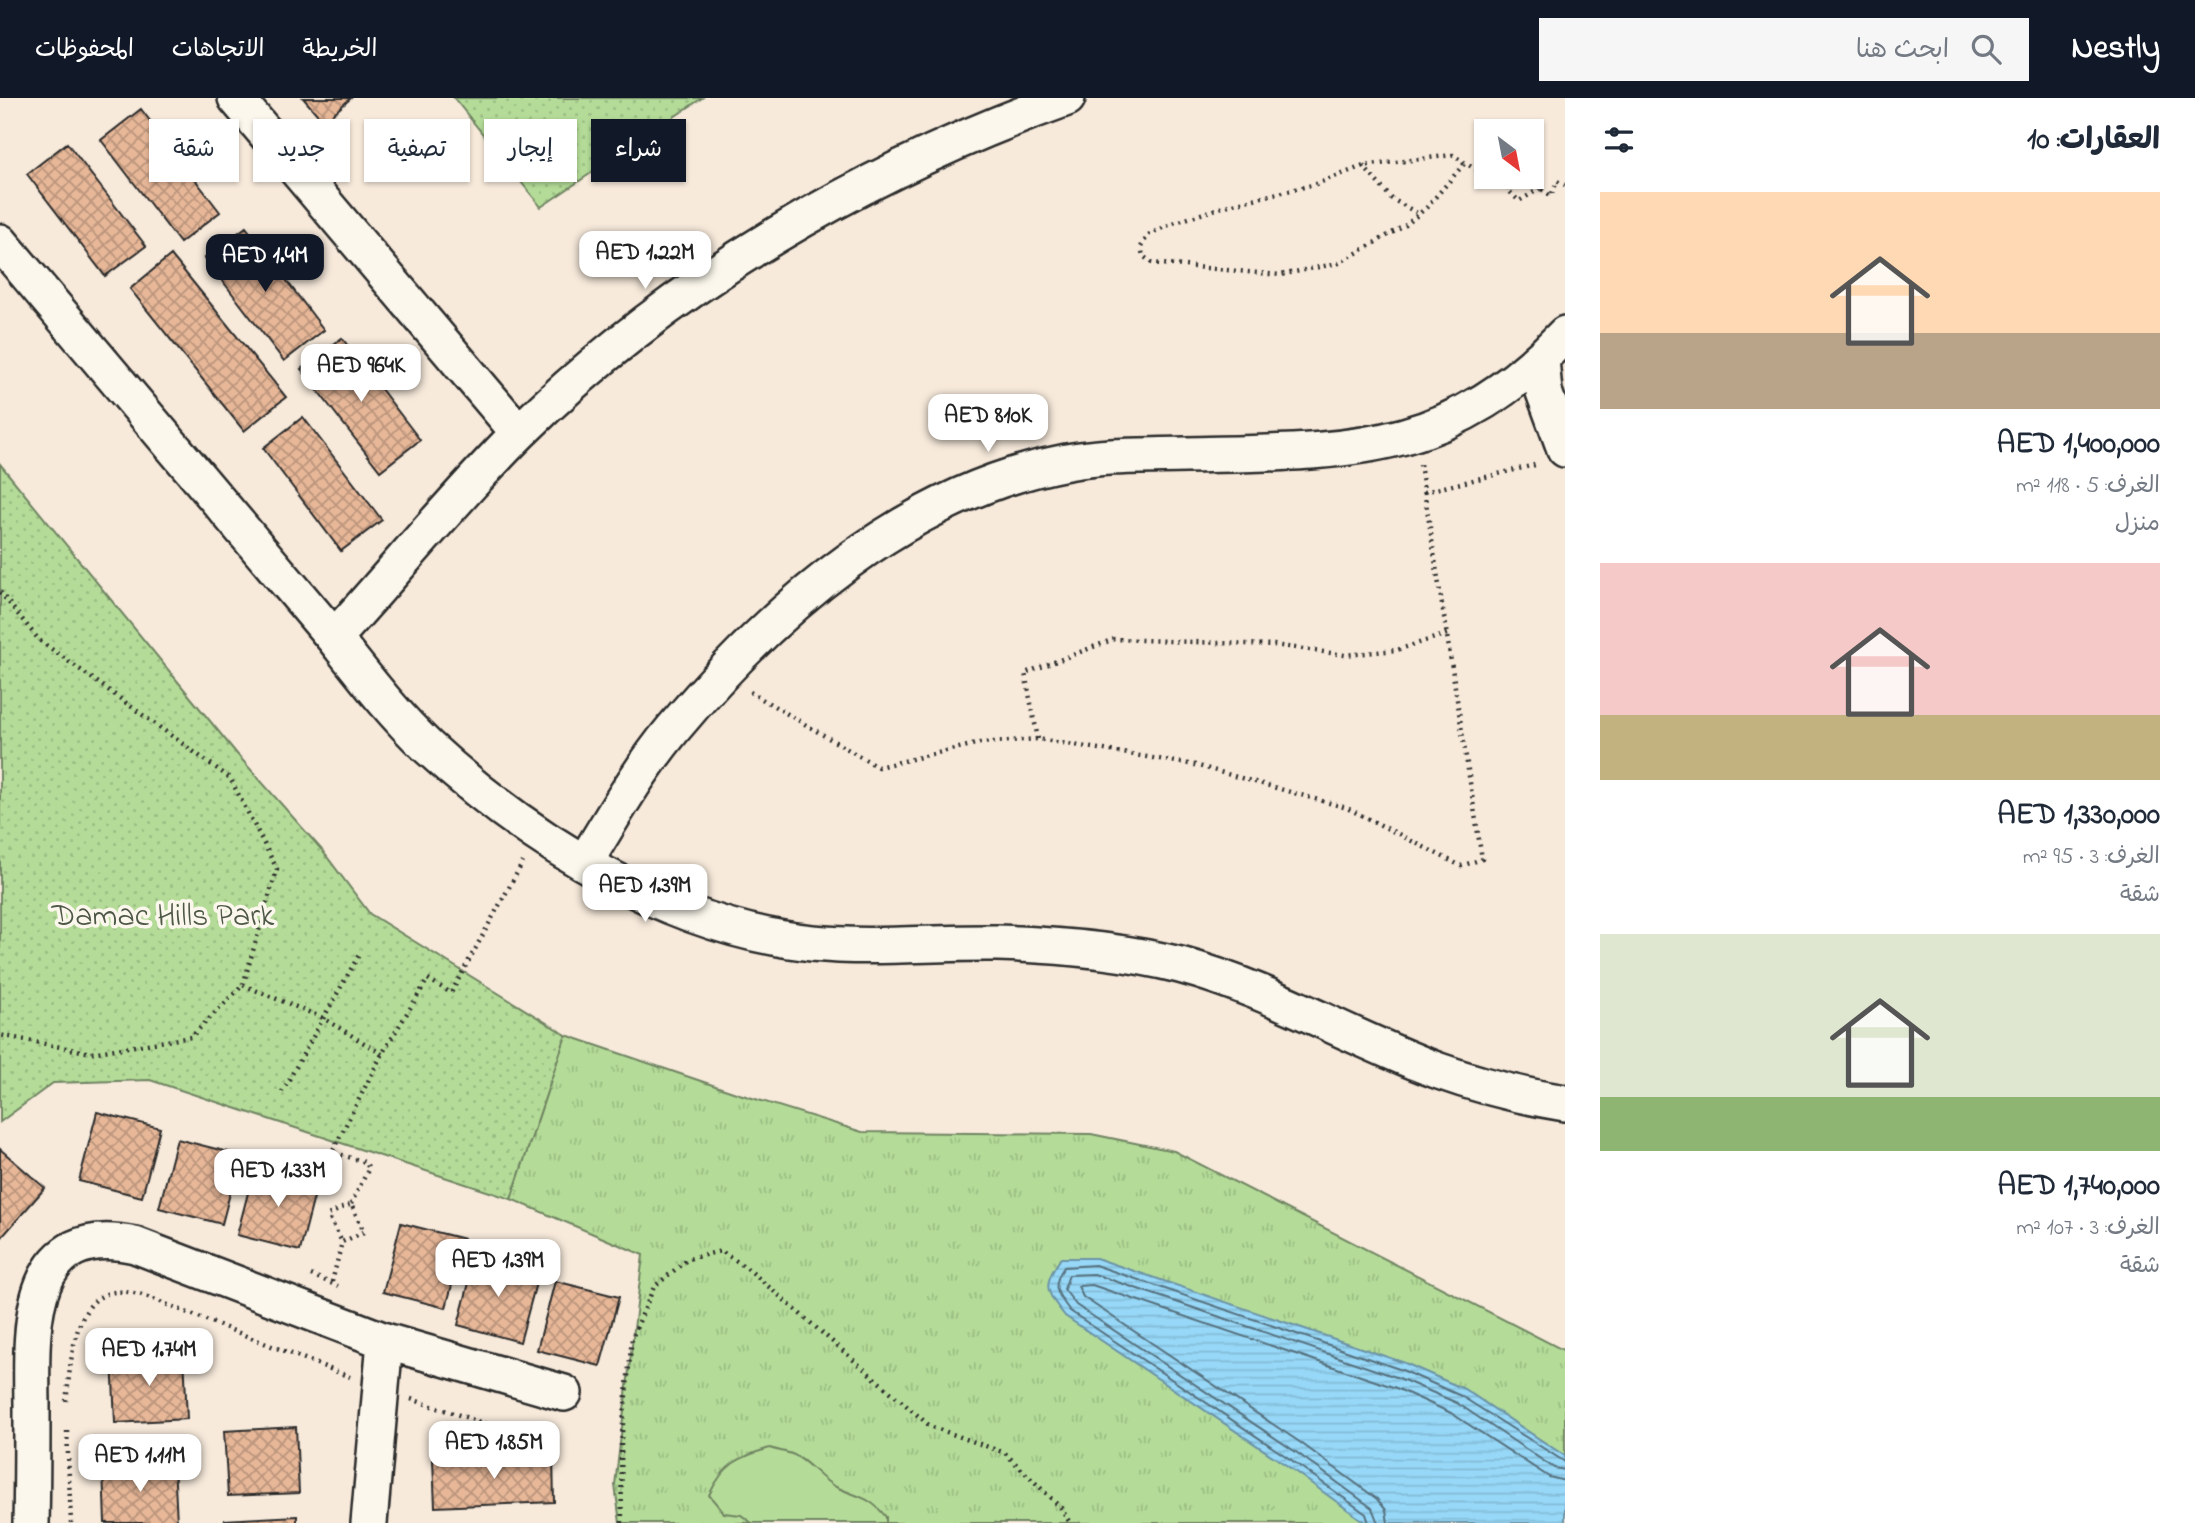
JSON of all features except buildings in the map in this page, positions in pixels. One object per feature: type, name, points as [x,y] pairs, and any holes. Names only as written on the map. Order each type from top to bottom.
[{"type":"street","points":[[236,98],[519,433]]},
{"type":"street","points":[[334,638],[519,433],[610,352],[708,279],[811,215],[919,158],[1066,98]]},
{"type":"street","points":[[0,242],[334,638],[378,695],[427,746],[481,792],[539,834],[585,862],[655,898],[731,926],[811,943],[892,946],[996,943],[1089,949],[1181,965],[1272,999],[1437,1070],[1502,1092],[1565,1103]]},
{"type":"street","points":[[585,862],[629,789],[672,730],[720,675],[766,631],[867,548],[928,511],[996,480],[1068,462],[1142,456],[1321,452],[1415,435],[1478,406],[1497,394],[1541,359],[1565,334]]},
{"type":"street","points":[[1541,359],[1544,392],[1557,445]]},
{"type":"street","points":[[1497,394],[1528,405],[1557,445]]},
{"type":"street","points":[[31,1523],[32,1339],[57,1294],[87,1268],[125,1257],[157,1255],[385,1341],[564,1393]]},
{"type":"street","points":[[369,1523],[385,1341]]},
{"type":"path","points":[[1464,164],[1419,214],[1384,240],[1351,257],[1280,275],[1152,263],[1143,256],[1141,247],[1148,235],[1173,223],[1229,205],[1316,184],[1363,166],[1453,155],[1474,170]]},
{"type":"path","points":[[1363,166],[1392,199],[1419,214]]},
{"type":"path","points":[[1542,189],[1551,196],[1558,181],[1565,185]]},
{"type":"path","points":[[1507,189],[1520,201],[1539,189]]},
{"type":"path","points":[[720,675],[878,767],[980,743],[1038,739],[1195,765],[1347,808],[1461,866],[1482,859],[1415,435]]},
{"type":"path","points":[[1424,492],[1557,445]]},
{"type":"path","points":[[0,592],[39,640],[230,778],[277,869],[243,985],[191,1037],[91,1053],[0,1035]]},
{"type":"path","points":[[1038,739],[1025,673],[1114,639],[1274,645],[1345,655],[1397,650],[1447,634]]},
{"type":"path","points":[[332,1282],[342,1242],[328,1215],[351,1204],[369,1168],[365,1162],[332,1152],[382,1054],[428,979],[451,993],[539,834]]},
{"type":"path","points":[[282,1092],[360,953]]},
{"type":"path","points":[[243,985],[323,1018],[382,1054]]},
{"type":"path","points":[[342,1242],[364,1232],[351,1204]]},
{"type":"path","points":[[622,1523],[621,1443],[632,1338],[654,1287],[688,1259],[721,1251],[747,1268],[930,1426],[1005,1453],[1061,1508],[1070,1523]]},
{"type":"path","points":[[66,1405],[77,1325],[91,1304],[120,1292],[148,1297],[380,1389],[546,1444]]},
{"type":"path","points":[[66,1418],[71,1523]]},
{"type":"green space","points":[[454,98],[702,98],[671,119],[591,119],[591,173],[541,207],[521,182],[577,182],[577,119],[484,119],[484,136]]},
{"type":"green space","name":"Damac Hills Park","points":[[0,464],[237,754],[321,849],[370,914],[566,1035],[511,1199],[150,1080],[53,1083],[0,1122]]},
{"type":"green space","points":[[566,1035],[736,1093],[862,1132],[1091,1134],[1174,1151],[1565,1351],[1565,1523],[620,1523],[615,1485],[643,1255],[511,1199]]},
{"type":"green space","points":[[770,1448],[796,1456],[830,1484],[868,1501],[886,1517],[886,1523],[752,1523],[741,1515],[724,1513],[709,1495],[720,1476],[733,1463]]},
{"type":"water","points":[[1061,1258],[1096,1258],[1405,1363],[1464,1389],[1565,1456],[1565,1523],[1366,1523],[1286,1465],[1065,1316],[1048,1288],[1051,1275]]}]
